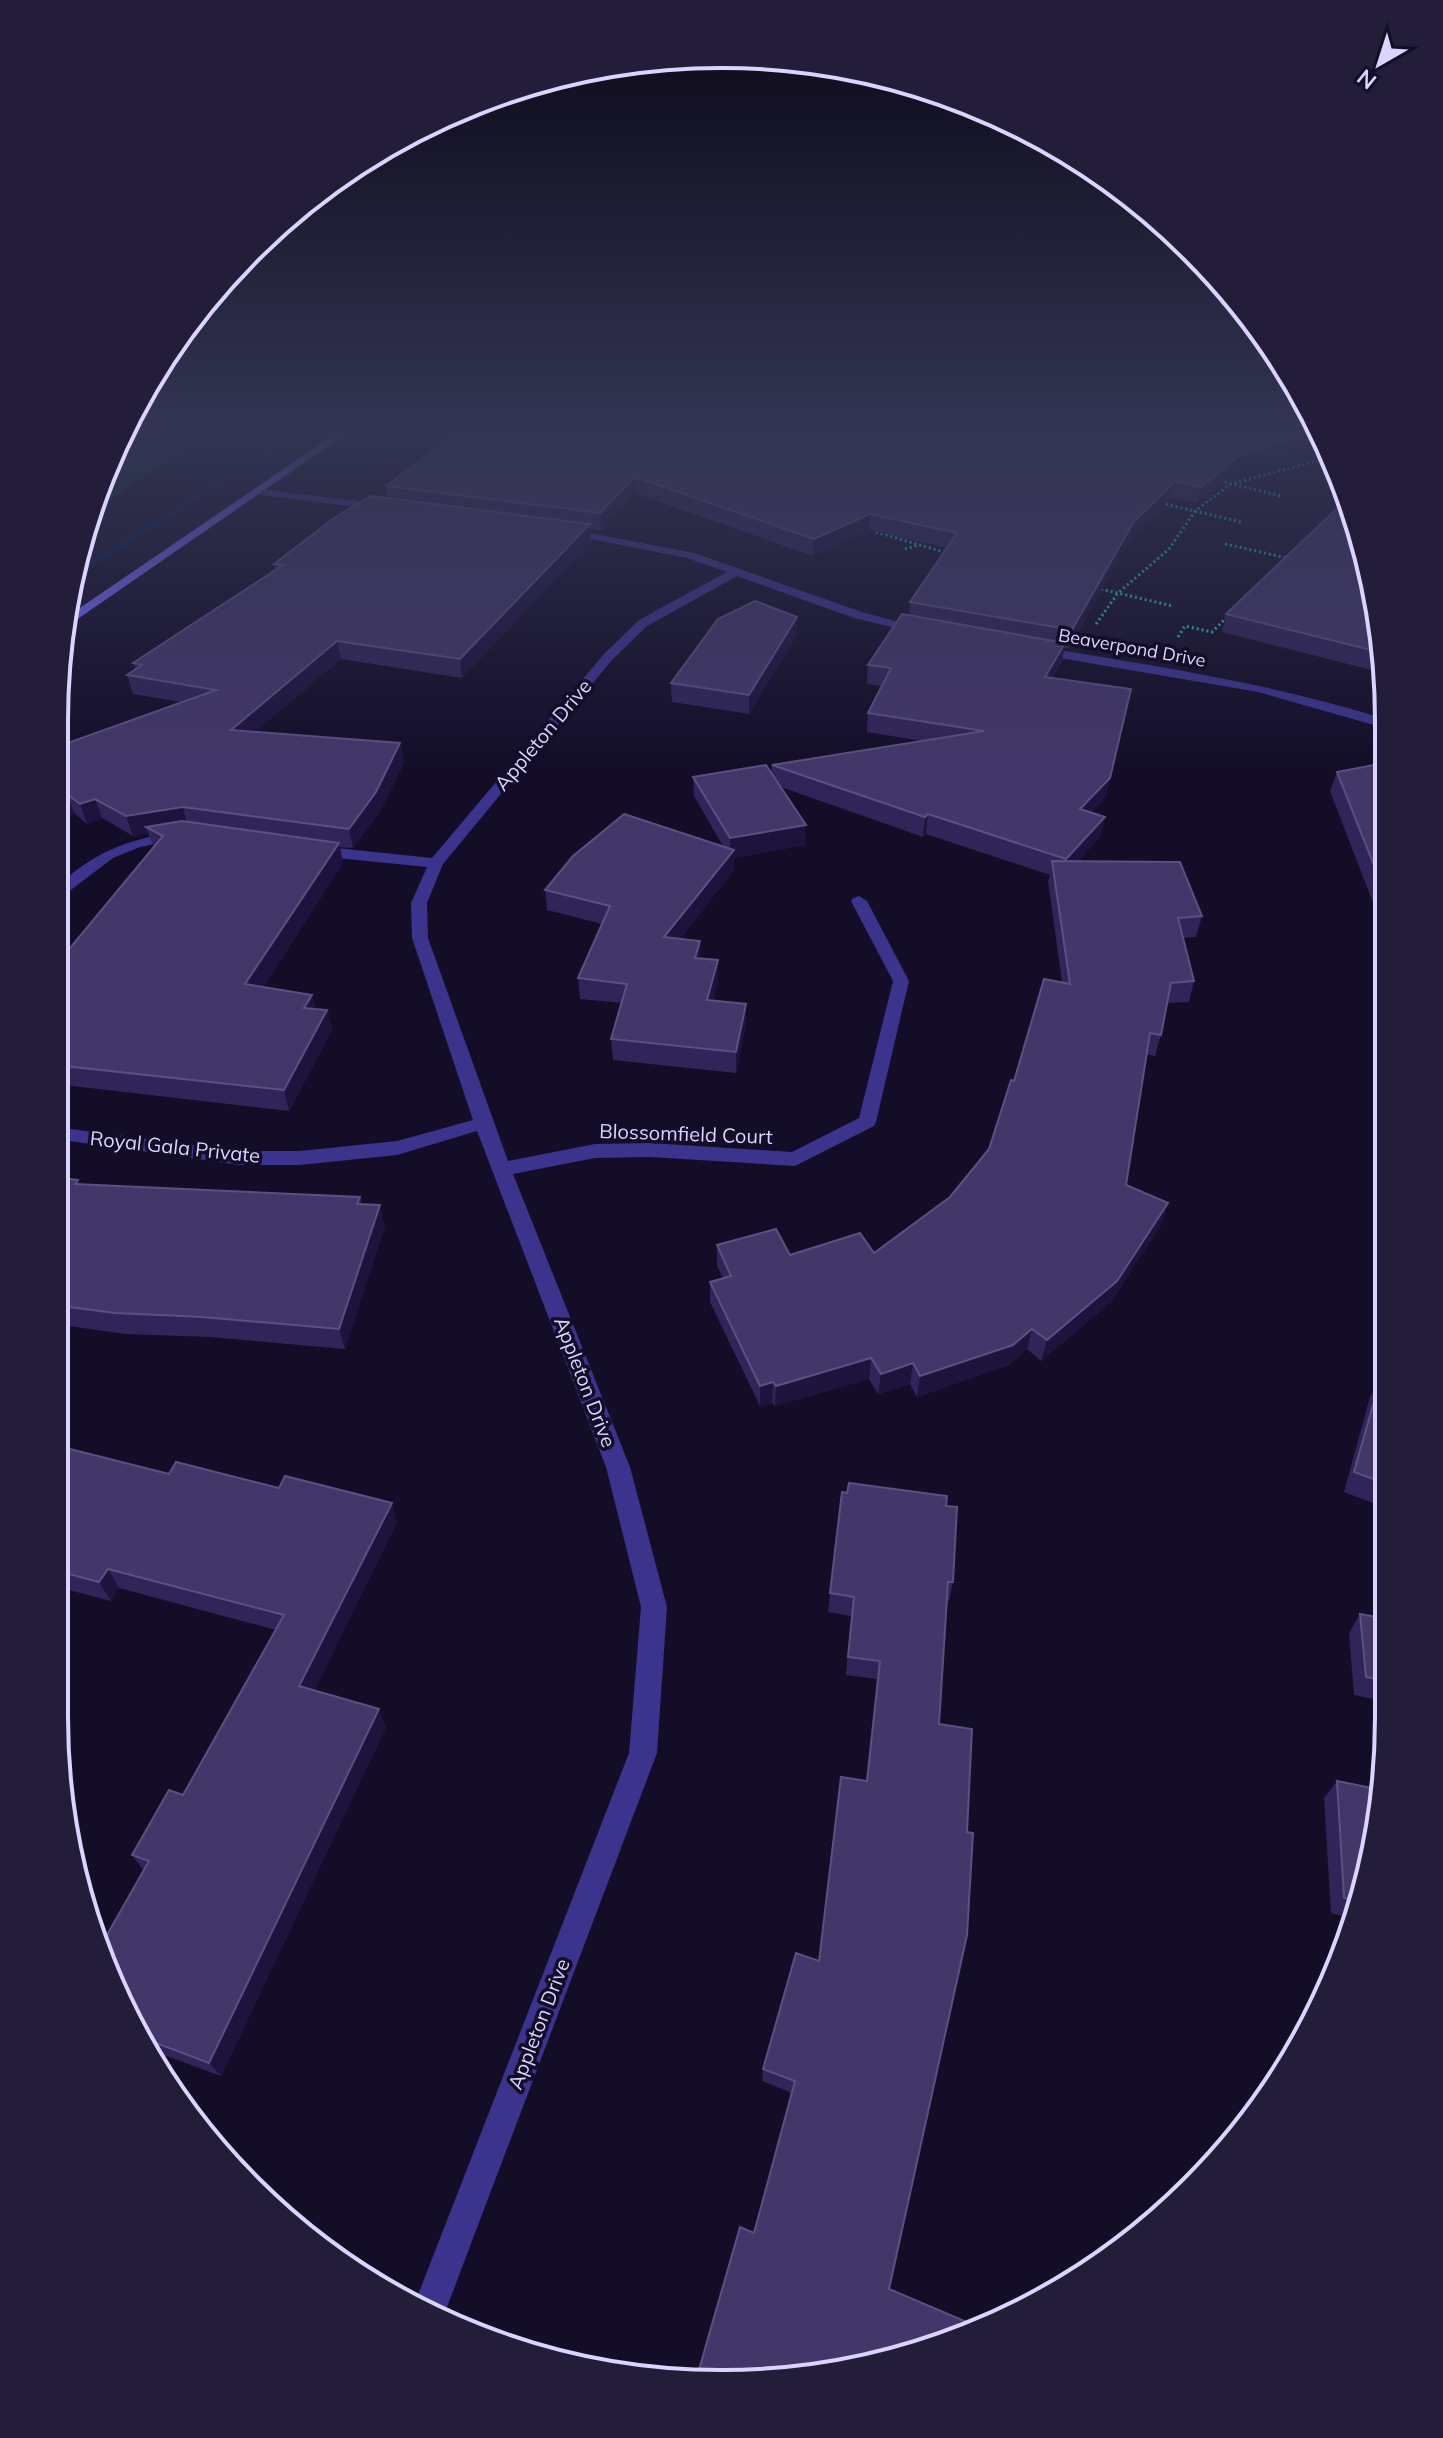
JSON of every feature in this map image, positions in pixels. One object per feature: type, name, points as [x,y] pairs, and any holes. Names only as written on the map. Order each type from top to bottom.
[{"type":"main road","points":[[77,615],[184,543]]},
{"type":"street","points":[[635,543],[690,555],[858,615],[935,632]]},
{"type":"street","name":"Appleton Drive","points":[[432,2303],[643,1753],[654,1607],[618,1467],[483,1123],[420,938],[419,903],[436,863],[608,657],[643,623],[736,572]]},
{"type":"street","name":"Beaverpond Drive","points":[[1028,648],[1277,691],[1375,720]]},
{"type":"street","points":[[68,885],[96,859],[136,842],[188,834]]},
{"type":"street","points":[[306,850],[436,863]]},
{"type":"street","name":"Blossomfield Court","points":[[501,1169],[595,1151],[650,1150],[795,1159],[867,1122],[901,981],[859,901]]},
{"type":"street","name":"Royal Gala Private","points":[[68,1135],[240,1158],[300,1158],[397,1148],[483,1123]]},
{"type":"path","points":[[915,543],[958,556]]},
{"type":"path","points":[[1094,626],[1118,593],[1173,543]]},
{"type":"path","points":[[1225,544],[1303,562]]},
{"type":"path","points":[[905,549],[922,545]]},
{"type":"path","points":[[1278,569],[1289,558]]},
{"type":"path","points":[[1089,586],[1173,606]]},
{"type":"path","points":[[1177,639],[1185,626],[1212,632],[1234,611]]},
{"type":"building","points":[[302,543],[572,543],[460,659],[337,641],[231,730],[400,743],[376,792],[349,829],[183,807],[126,816],[95,799],[80,804],[68,795],[68,743],[216,690],[127,675],[142,665],[133,663],[283,565],[274,564]]},
{"type":"building","points":[[950,543],[1122,543],[1072,630],[910,602]]},
{"type":"building","points":[[1301,543],[1350,543],[1371,650],[1226,614]]},
{"type":"building","points":[[755,601],[797,617],[749,695],[671,683],[718,619]]},
{"type":"building","points":[[902,614],[1065,643],[1045,677],[1131,689],[1110,778],[1080,809],[1105,817],[1066,859],[928,814],[925,817],[772,765],[984,731],[868,713],[891,668],[868,665]]},
{"type":"building","points":[[766,765],[806,825],[730,838],[693,777]]},
{"type":"building","points":[[1375,765],[1375,868],[1337,772]]},
{"type":"building","points":[[624,814],[734,850],[664,937],[700,941],[695,958],[718,960],[707,1000],[746,1004],[736,1052],[611,1039],[627,984],[578,978],[610,906],[545,890],[573,856]]},
{"type":"building","points":[[182,821],[339,843],[245,984],[312,995],[304,1008],[327,1010],[284,1090],[68,1066],[68,950],[163,836],[146,827]]},
{"type":"building","points":[[1052,861],[1180,862],[1202,916],[1178,918],[1194,981],[1171,983],[1161,1035],[1150,1033],[1126,1185],[1168,1203],[1117,1281],[1047,1340],[1032,1329],[1013,1345],[920,1376],[913,1363],[881,1374],[871,1358],[776,1386],[773,1382],[760,1386],[710,1282],[731,1276],[717,1245],[776,1229],[790,1255],[860,1233],[874,1253],[950,1197],[989,1149],[1011,1080],[1014,1081],[1044,979],[1070,984]]},
{"type":"building","points":[[68,1179],[78,1180],[75,1184],[360,1197],[357,1204],[380,1205],[339,1329],[68,1307]]},
{"type":"building","points":[[1375,1398],[1375,1480],[1354,1472]]},
{"type":"building","points":[[68,1449],[169,1474],[176,1462],[279,1488],[285,1476],[392,1503],[299,1686],[379,1709],[209,2063],[156,2043],[135,2006],[106,1936],[149,1861],[132,1855],[169,1790],[183,1795],[284,1615],[108,1569],[99,1582],[68,1574]]},
{"type":"building","points":[[849,1483],[947,1496],[946,1506],[957,1507],[953,1582],[948,1582],[939,1724],[972,1729],[967,1832],[973,1833],[967,1935],[889,2289],[967,2322],[891,2348],[849,2357],[764,2369],[699,2369],[740,2227],[754,2233],[795,2081],[763,2069],[796,1953],[819,1961],[841,1777],[867,1781],[880,1661],[848,1657],[854,1597],[830,1593],[842,1492],[847,1493]]},
{"type":"building","points":[[1360,1614],[1375,1617],[1375,1679],[1366,1677]]},
{"type":"building","points":[[1337,1781],[1371,1788],[1353,1886],[1349,1899],[1344,1898]]},
{"type":"waterway","points":[[86,569],[126,543]]}]
